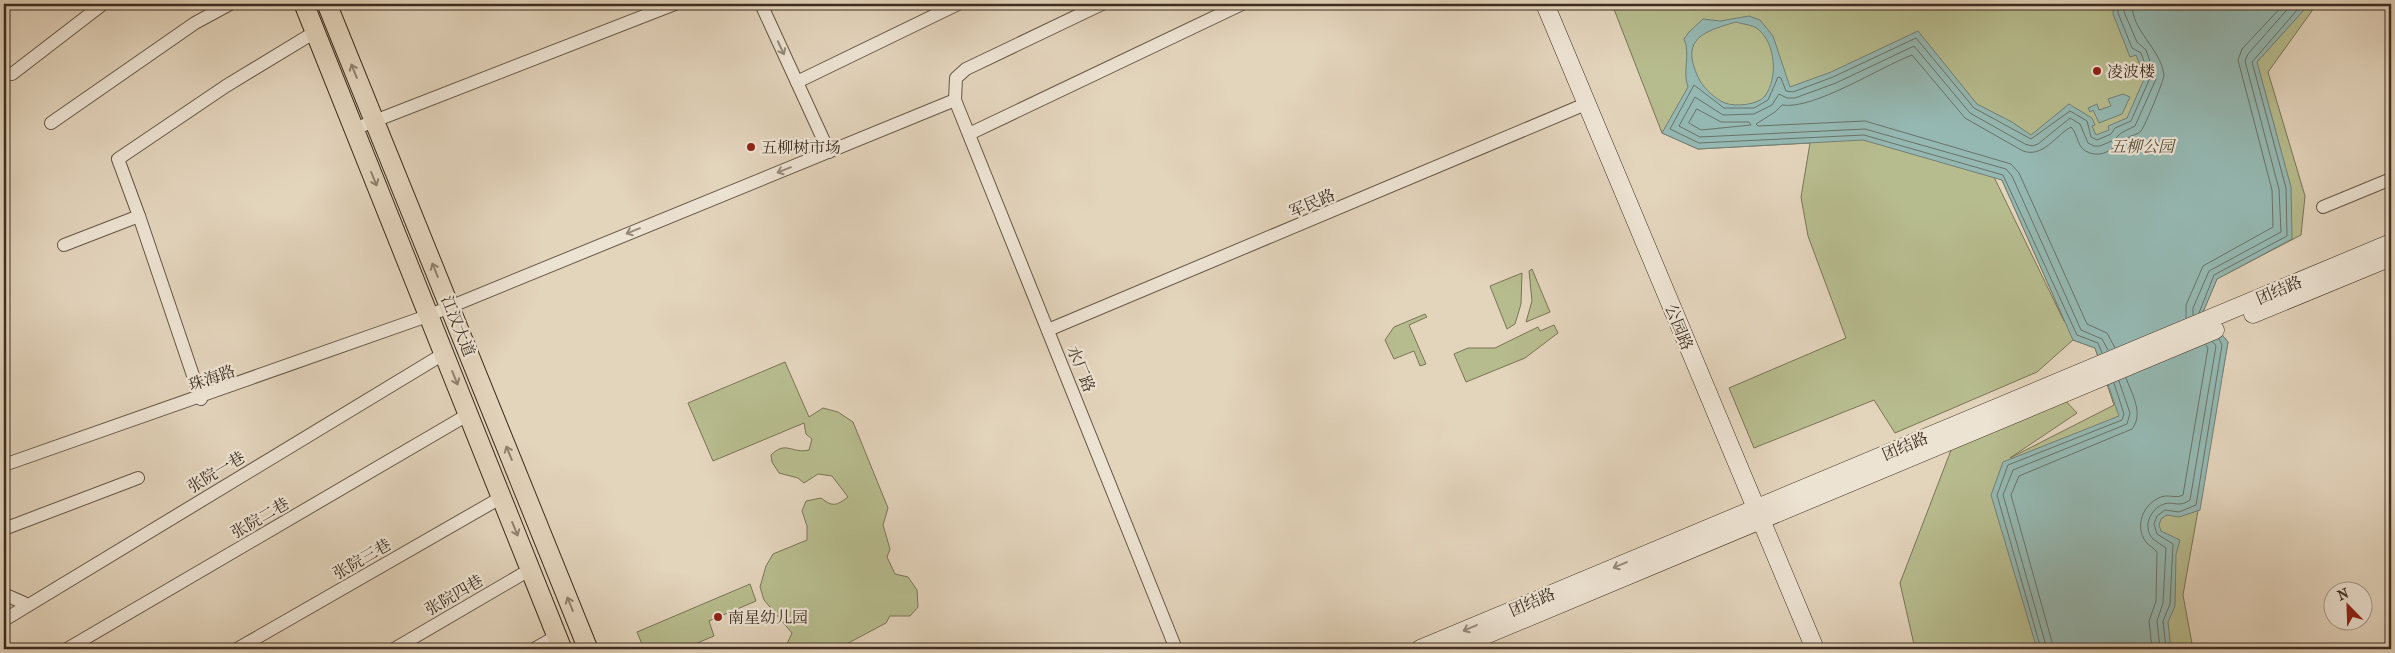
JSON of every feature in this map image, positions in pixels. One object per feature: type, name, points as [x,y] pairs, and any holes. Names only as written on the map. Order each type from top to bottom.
[{"type":"main road","name":"江汉大道","points":[[304,4],[560,642]]},
{"type":"main road","name":"江汉大道","points":[[327,4],[588,649]]},
{"type":"main road","points":[[1537,4],[1584,104]]},
{"type":"main road","name":"公园路","points":[[1545,4],[1584,104],[1754,516],[1815,649]]},
{"type":"main road","points":[[343,101],[348,105],[357,104],[362,92]]},
{"type":"main road","points":[[364,152],[364,144],[373,139],[378,139],[383,145]]},
{"type":"main road","name":"团结路","points":[[2253,308],[2391,243]]},
{"type":"main road","name":"团结路","points":[[1452,649],[1754,516],[2087,376],[2253,308],[2391,256]]},
{"type":"main road","points":[[1754,516],[1806,649]]},
{"type":"main road","name":"团结路","points":[[1420,649],[1754,516]]},
{"type":"street","points":[[12,74],[103,4]]},
{"type":"street","points":[[51,123],[195,23],[230,4]]},
{"type":"street","points":[[354,129],[675,4]]},
{"type":"street","points":[[761,4],[829,152]]},
{"type":"street","points":[[796,82],[958,4]]},
{"type":"street","points":[[956,100],[956,78],[966,69],[1102,4]]},
{"type":"street","points":[[969,134],[1242,4]]},
{"type":"street","points":[[200,397],[118,159],[226,86],[315,32]]},
{"type":"street","name":"水厂路","points":[[956,100],[1176,649]]},
{"type":"street","name":"珠海路","points":[[4,465],[431,317],[450,306],[956,100]]},
{"type":"street","name":"军民路","points":[[1048,330],[1584,104]]},
{"type":"street","points":[[2322,208],[2391,179]]},
{"type":"street","points":[[64,245],[139,216]]},
{"type":"street","name":"张院一巷","points":[[4,615],[444,351]]},
{"type":"street","name":"张院一巷","points":[[4,620],[444,351]]},
{"type":"street","name":"珠海路","points":[[4,469],[200,397]]},
{"type":"street","name":"张院二巷","points":[[67,649],[470,416]]},
{"type":"street","name":"张院二巷","points":[[74,649],[470,416]]},
{"type":"street","points":[[4,529],[138,478]]},
{"type":"street","name":"张院三巷","points":[[237,649],[502,497]]},
{"type":"street","name":"张院四巷","points":[[394,649],[531,569]]},
{"type":"street","points":[[4,597],[8,596],[24,603]]},
{"type":"street","points":[[534,649],[560,642]]},
{"type":"green space","name":"五柳公园","points":[[1612,4],[2313,4],[2314,8],[2268,72],[2305,196],[2301,235],[2217,279],[2203,312],[2228,342],[2183,595],[2193,649],[1915,649],[1900,583],[1953,445],[2063,398],[2077,413],[2010,458],[2114,405],[2095,348],[2073,340],[2037,372],[1895,433],[1874,400],[1754,448],[1729,388],[1846,338],[1808,236],[1801,197],[1810,143],[1698,149],[1662,133]],"holes":[[[1994,177],[2002,180],[2065,322]]]},
{"type":"green space","points":[[1532,269],[1550,312],[1526,322],[1532,301],[1529,271]]},
{"type":"green space","points":[[1522,273],[1521,304],[1515,324],[1507,329],[1490,286]]},
{"type":"green space","points":[[1425,314],[1427,317],[1409,325],[1426,364],[1420,366],[1414,351],[1394,359],[1385,340],[1394,327]]},
{"type":"green space","points":[[1554,325],[1558,333],[1525,358],[1466,382],[1454,354],[1468,348],[1495,348],[1538,327],[1540,331]]},
{"type":"green space","points":[[785,362],[809,417],[823,408],[838,412],[853,422],[888,508],[883,525],[890,549],[887,557],[895,574],[908,577],[917,590],[918,607],[910,616],[890,616],[886,623],[837,649],[787,649],[786,646],[792,633],[764,600],[760,587],[766,566],[773,554],[807,540],[807,526],[802,511],[806,501],[821,498],[834,504],[848,497],[832,476],[818,474],[804,483],[798,478],[779,473],[772,462],[771,455],[781,448],[809,450],[812,439],[806,434],[804,423],[713,461],[688,403]]},
{"type":"green space","points":[[750,584],[756,601],[709,621],[714,636],[683,649],[644,649],[637,632]]},
{"type":"water","name":"五柳公园","points":[[2114,4],[2303,4],[2304,10],[2257,62],[2291,187],[2292,239],[2217,279],[2203,312],[2228,342],[2200,510],[2179,517],[2167,515],[2161,519],[2159,525],[2161,531],[2180,540],[2176,554],[2175,606],[2168,622],[2171,649],[2037,649],[1991,495],[2003,462],[2119,416],[2095,348],[2073,340],[2002,180],[1863,140],[1698,149],[1662,133],[1688,87],[1686,81],[1687,51],[1684,39],[1689,32],[1703,19],[1720,21],[1749,16],[1760,20],[1773,36],[1790,87],[1831,72],[1918,31],[1977,104],[2012,122],[2031,135],[2069,104],[2092,118],[2095,125],[2092,126],[2096,135],[2109,130],[2108,126],[2127,118],[2145,77],[2136,55],[2130,57],[2113,14]],"holes":[[[1736,22],[1756,28],[1764,35],[1772,52],[1773,71],[1769,89],[1762,99],[1752,103],[1734,105],[1721,101],[1705,87],[1694,67],[1692,56],[1693,47],[1704,34]]]},
{"type":"water","points":[[2123,94],[2130,97],[2122,114],[2099,123],[2093,110],[2090,112],[2088,108],[2097,104],[2099,110],[2111,106],[2108,99]]},
{"type":"place","name":"凌波楼","points":[[2097,71]]},
{"type":"place","name":"五柳树市场","points":[[751,147]]},
{"type":"place","name":"南星幼儿园","points":[[718,617]]}]
